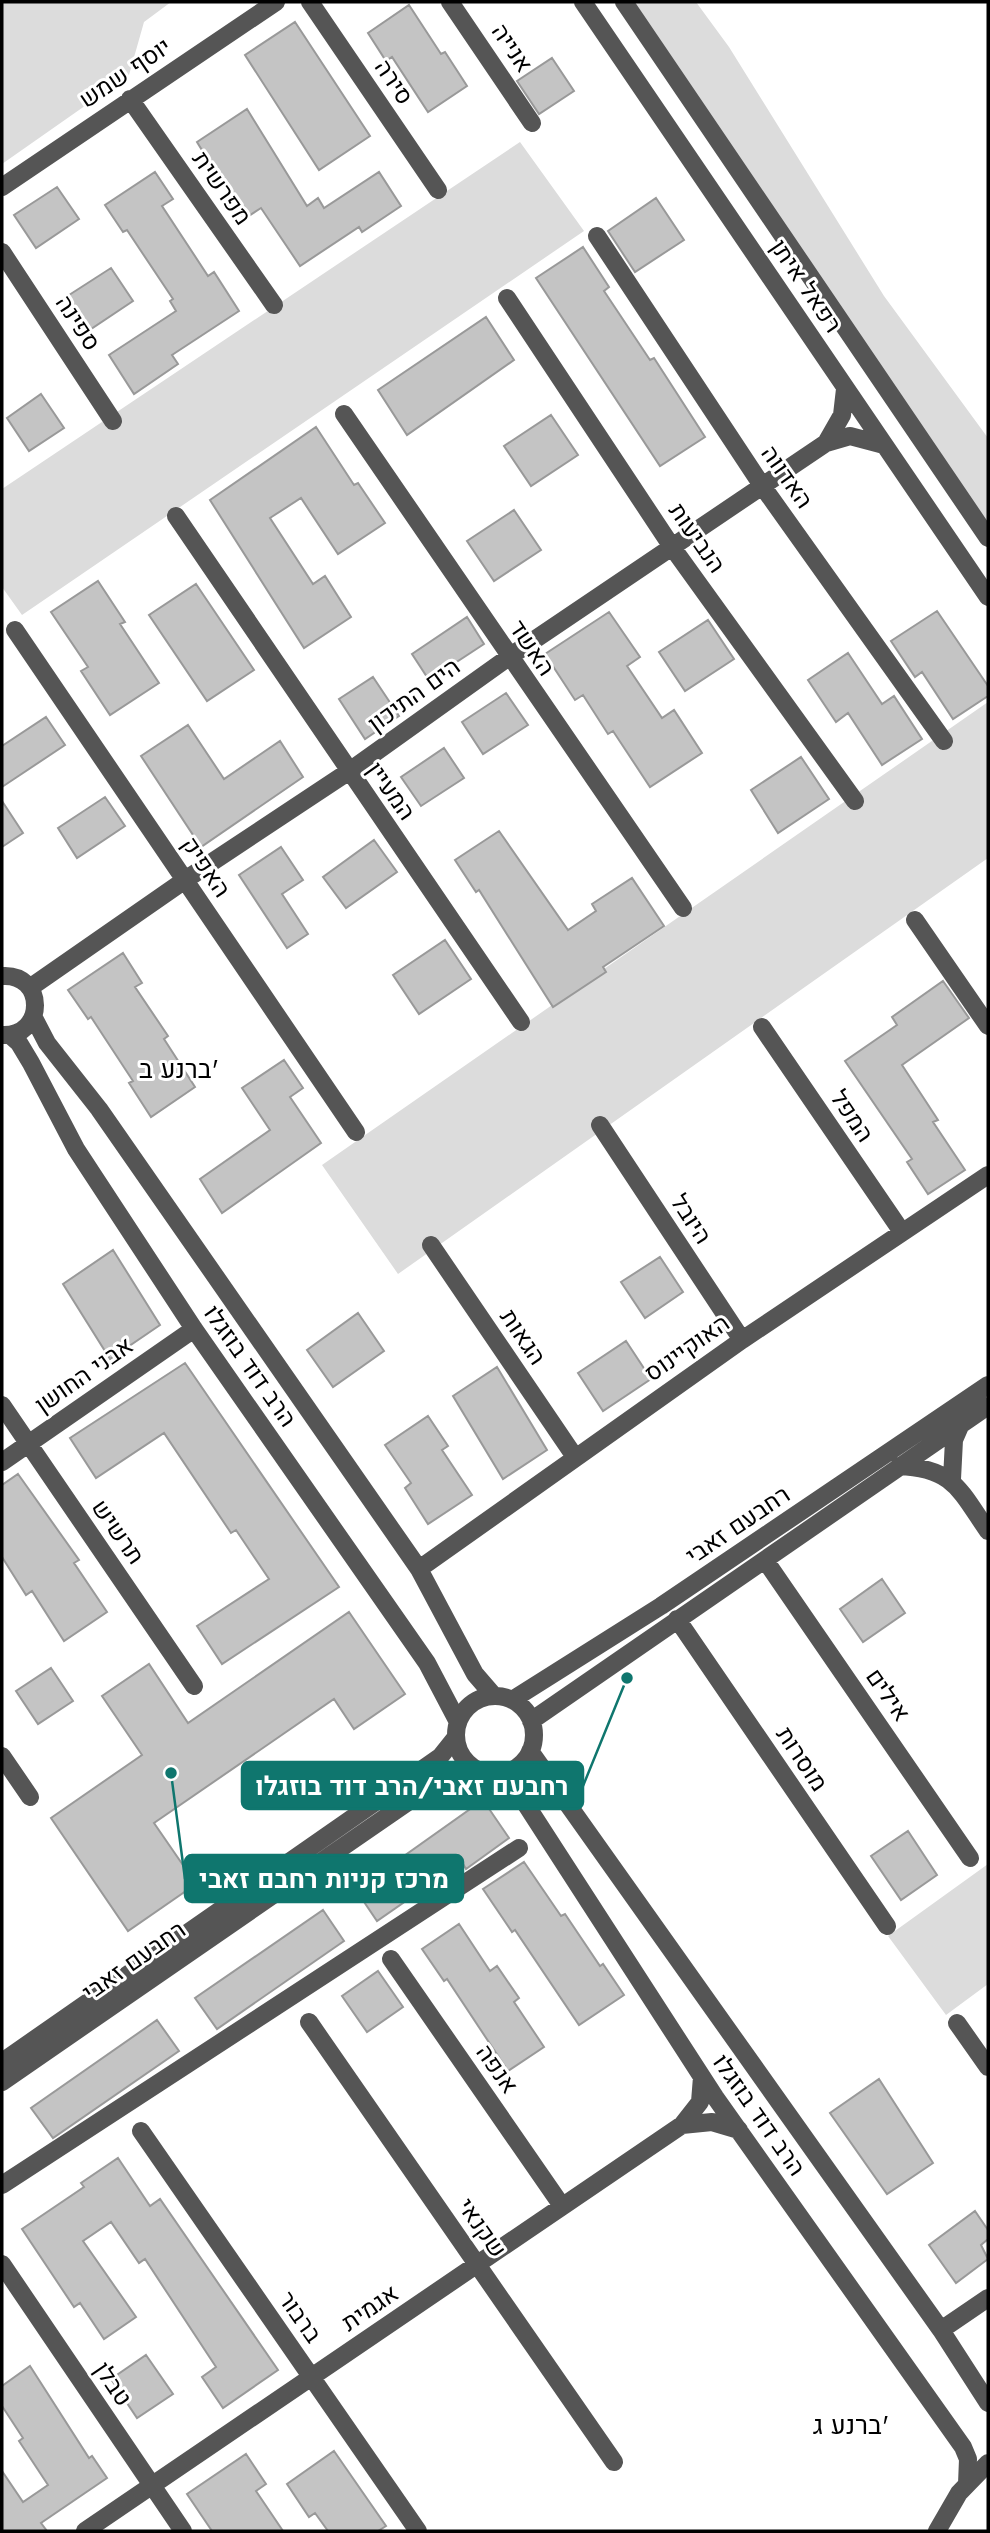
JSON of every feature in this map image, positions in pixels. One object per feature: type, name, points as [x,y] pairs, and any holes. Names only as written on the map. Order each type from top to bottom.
[{"type":"street","name":"יוסף שמש","points":[[2,187],[276,2]]},
{"type":"street","name":"סירה","points":[[310,2],[438,190]]},
{"type":"street","name":"אנייה","points":[[450,2],[532,123]]},
{"type":"street","name":"רפאל איתן","points":[[583,2],[988,597]]},
{"type":"street","name":"רפאל איתן","points":[[624,2],[988,538]]},
{"type":"street","name":"מפרשית","points":[[130,99],[274,305]]},
{"type":"street","name":"האדווה","points":[[597,236],[763,487],[944,741]]},
{"type":"street","name":"ספינה","points":[[2,252],[113,421]]},
{"type":"street","name":"הנביעות","points":[[507,298],[672,547],[855,801]]},
{"type":"street","name":"הים התיכון","points":[[826,443],[842,415],[845,389]]},
{"type":"street","name":"האשד","points":[[344,414],[683,908]]},
{"type":"street","name":"הים התיכון","points":[[30,987],[348,772],[509,657],[826,443],[850,436],[884,446]]},
{"type":"street","name":"המעיין","points":[[176,516],[348,772],[521,1022]]},
{"type":"street","name":"האפיק","points":[[15,631],[356,1132]]},
{"type":"street","points":[[915,920],[988,1026]]},
{"type":"street","points":[[4,974],[30,987],[36,999],[34,1018],[20,1032],[6,1035]]},
{"type":"street","name":"הרב דוד בוזגלו","points":[[34,1018],[47,1043],[99,1109],[419,1569],[475,1674],[494,1696]]},
{"type":"street","name":"המפל","points":[[762,1027],[902,1232]]},
{"type":"street","name":"הרב דוד בוזגלו","points":[[6,1035],[24,1051],[76,1149],[194,1329],[427,1663],[457,1729]]},
{"type":"street","name":"היובל","points":[[600,1125],[742,1340]]},
{"type":"street","name":"האוקיינוס","points":[[419,1569],[742,1340],[988,1175]]},
{"type":"street","name":"הגאות","points":[[430,1245],[575,1457]]},
{"type":"street","name":"אבני החושן","points":[[2,1462],[194,1329]]},
{"type":"street","name":"רחבעם זאבי","points":[[512,1700],[661,1606],[988,1385]]},
{"type":"street","name":"תרשיש","points":[[2,1405],[194,1686]]},
{"type":"street","name":"רחבעם זאבי","points":[[531,1721],[988,1406]]},
{"type":"street","points":[[952,1479],[954,1440],[961,1424]]},
{"type":"street","points":[[899,1466],[918,1467],[952,1479],[988,1531]]},
{"type":"street","name":"אילים","points":[[765,1560],[970,1858]]},
{"type":"street","name":"מוסרות","points":[[677,1619],[887,1926]]},
{"type":"street","points":[[494,1696],[512,1700],[527,1713],[533,1739],[530,1751],[520,1765],[505,1772],[489,1773],[468,1764],[461,1755],[457,1729],[472,1703],[494,1696]]},
{"type":"street","name":"רחבעם זאבי","points":[[2,2062],[440,1757],[457,1729]]},
{"type":"street","name":"הרב דוד בוזגלו","points":[[530,1751],[941,2330],[988,2403]]},
{"type":"street","points":[[2,1756],[30,1797]]},
{"type":"street","name":"רחבעם זאבי","points":[[2,2082],[418,1795],[468,1764]]},
{"type":"street","name":"הרב דוד בוזגלו","points":[[505,1772],[702,2077],[963,2448],[968,2459],[967,2484]]},
{"type":"street","points":[[2,2185],[519,1848]]},
{"type":"street","name":"אנפה","points":[[391,1959],[562,2206]]},
{"type":"street","name":"שקנאי","points":[[309,2022],[614,2462]]},
{"type":"street","points":[[957,2023],[988,2067]]},
{"type":"street","name":"אגמית","points":[[85,2531],[682,2125],[700,2102],[702,2077]]},
{"type":"street","points":[[682,2125],[712,2122],[739,2130]]},
{"type":"street","name":"ברבור","points":[[141,2131],[418,2531]]},
{"type":"street","name":"טבלן","points":[[2,2264],[183,2531]]},
{"type":"street","points":[[941,2330],[988,2298]]},
{"type":"street","points":[[937,2531],[944,2515],[967,2484],[988,2463]]},
{"type":"shaded area","points":[[2,2],[171,2],[144,22],[129,75],[2,164]]},
{"type":"shaded area","points":[[631,2],[696,2],[729,47],[884,296],[988,438],[988,529]]},
{"type":"shaded area","points":[[520,142],[584,231],[22,615],[2,587],[2,489]]},
{"type":"shaded area","points":[[988,702],[988,858],[398,1274],[322,1165]]},
{"type":"shaded area","points":[[988,1864],[988,1984],[946,2015],[888,1936]]},
{"type":"building","points":[[409,5],[441,54],[445,52],[467,86],[428,112],[392,57],[386,61],[368,33]]},
{"type":"building","points":[[295,22],[370,136],[319,170],[245,55]]},
{"type":"building","points":[[552,58],[574,91],[539,114],[517,81]]},
{"type":"building","points":[[247,109],[307,206],[318,198],[324,208],[379,172],[401,206],[362,232],[359,227],[300,266],[261,208],[244,219],[197,142]]},
{"type":"building","points":[[155,172],[173,199],[162,206],[208,276],[214,272],[239,311],[172,355],[178,364],[134,394],[109,355],[176,311],[170,301],[173,299],[127,230],[123,232],[105,205]]},
{"type":"building","points":[[57,187],[79,219],[36,248],[14,215]]},
{"type":"building","points":[[656,198],[684,240],[635,272],[608,231]]},
{"type":"building","points":[[583,247],[609,287],[604,291],[650,360],[654,358],[705,437],[660,466],[536,278]]},
{"type":"building","points":[[111,268],[133,301],[88,331],[66,297]]},
{"type":"building","points":[[486,317],[514,360],[407,435],[378,390]]},
{"type":"building","points":[[41,394],[64,428],[29,451],[7,418]]},
{"type":"building","points":[[551,415],[578,455],[531,486],[504,446]]},
{"type":"building","points":[[316,427],[354,485],[358,483],[385,523],[338,554],[301,498],[270,518],[313,584],[325,576],[351,617],[304,648],[210,500]]},
{"type":"building","points":[[514,510],[541,550],[494,581],[467,541]]},
{"type":"building","points":[[98,581],[125,622],[120,624],[159,683],[110,715],[81,671],[88,667],[51,612]]},
{"type":"building","points":[[196,584],[254,670],[207,701],[149,615]]},
{"type":"building","points":[[937,611],[988,686],[988,696],[953,719],[922,672],[915,677],[891,641]]},
{"type":"building","points":[[609,612],[640,657],[627,666],[662,718],[674,710],[702,753],[650,787],[613,731],[608,734],[583,695],[575,700],[545,654]]},
{"type":"building","points":[[467,617],[484,644],[429,680],[412,654]]},
{"type":"building","points":[[708,620],[734,659],[685,691],[659,652]]},
{"type":"building","points":[[848,653],[882,704],[894,696],[922,739],[882,765],[848,713],[836,722],[808,680]]},
{"type":"building","points":[[373,677],[399,716],[365,739],[339,699]]},
{"type":"building","points":[[506,693],[528,725],[483,754],[462,722]]},
{"type":"building","points":[[46,717],[65,745],[2,787],[2,746]]},
{"type":"building","points":[[188,725],[224,779],[280,741],[303,777],[201,847],[141,756]]},
{"type":"building","points":[[444,748],[464,778],[421,806],[401,777]]},
{"type":"building","points":[[801,757],[829,799],[778,833],[751,790]]},
{"type":"building","points":[[105,797],[125,826],[77,858],[58,828]]},
{"type":"building","points":[[2,801],[23,833],[2,847]]},
{"type":"building","points":[[499,831],[568,930],[596,911],[592,904],[632,878],[664,926],[603,967],[606,972],[553,1007],[479,890],[476,892],[455,860]]},
{"type":"building","points":[[374,840],[397,872],[346,908],[323,877]]},
{"type":"building","points":[[281,847],[303,880],[282,894],[308,934],[287,948],[239,875]]},
{"type":"building","points":[[445,940],[471,979],[419,1014],[393,975]]},
{"type":"building","points":[[123,953],[142,983],[135,987],[168,1036],[164,1039],[195,1087],[151,1117],[129,1083],[133,1081],[91,1017],[88,1019],[68,990]]},
{"type":"building","points":[[943,981],[969,1018],[902,1065],[938,1120],[933,1122],[965,1170],[928,1194],[907,1162],[912,1159],[845,1061],[897,1025],[892,1017]]},
{"type":"building","points":[[284,1060],[303,1088],[290,1097],[321,1143],[222,1213],[200,1179],[270,1130],[242,1088]]},
{"type":"building","points":[[113,1250],[160,1325],[110,1359],[63,1284]]},
{"type":"building","points":[[660,1257],[683,1292],[645,1318],[621,1282]]},
{"type":"building","points":[[358,1313],[384,1351],[333,1387],[307,1350]]},
{"type":"building","points":[[626,1341],[651,1379],[603,1411],[578,1373]]},
{"type":"building","points":[[185,1363],[339,1587],[222,1664],[197,1626],[269,1579],[236,1530],[231,1533],[164,1433],[96,1478],[70,1438]]},
{"type":"building","points":[[497,1367],[547,1450],[503,1479],[453,1396]]},
{"type":"building","points":[[428,1416],[448,1446],[442,1450],[472,1495],[428,1524],[405,1488],[411,1483],[385,1445]]},
{"type":"building","points":[[18,1474],[79,1560],[74,1563],[107,1612],[64,1641],[32,1591],[26,1595],[2,1557],[2,1485]]},
{"type":"building","points":[[882,1579],[905,1613],[863,1642],[840,1609]]},
{"type":"building","points":[[349,1612],[405,1694],[354,1729],[334,1699],[154,1823],[196,1884],[128,1931],[51,1818],[142,1755],[102,1696],[149,1664],[188,1723]]},
{"type":"building","points":[[51,1668],[73,1701],[38,1724],[16,1691]]},
{"type":"building","points":[[483,1800],[509,1838],[466,1869],[462,1862],[377,1921],[356,1890]]},
{"type":"building","points":[[908,1831],[937,1875],[901,1900],[871,1856]]},
{"type":"building","points":[[524,1862],[561,1916],[565,1914],[600,1966],[603,1964],[624,1995],[579,2025],[515,1930],[512,1932],[483,1889]]},
{"type":"building","points":[[323,1910],[344,1941],[217,2029],[195,1998]]},
{"type":"building","points":[[459,1924],[490,1971],[497,1966],[519,1998],[514,2002],[544,2047],[508,2071],[447,1979],[444,1981],[422,1949]]},
{"type":"building","points":[[378,1971],[403,2007],[367,2032],[342,1996]]},
{"type":"building","points":[[157,2020],[179,2051],[53,2138],[31,2108]]},
{"type":"building","points":[[879,2079],[933,2163],[887,2194],[830,2113]]},
{"type":"building","points":[[118,2158],[150,2206],[160,2199],[278,2370],[223,2408],[202,2377],[216,2367],[145,2259],[139,2263],[111,2222],[83,2241],[136,2317],[104,2339],[80,2303],[74,2307],[22,2229],[84,2187],[81,2183]]},
{"type":"building","points":[[975,2211],[988,2230],[988,2239],[981,2245],[988,2259],[956,2283],[929,2245]]},
{"type":"building","points":[[146,2355],[173,2394],[137,2418],[111,2379]]},
{"type":"building","points":[[30,2366],[89,2458],[92,2456],[107,2478],[41,2523],[47,2531],[2,2531],[2,2471],[23,2502],[48,2485],[19,2441],[23,2438],[2,2406],[2,2386]]},
{"type":"building","points":[[334,2451],[386,2526],[378,2531],[328,2531],[315,2513],[309,2517],[287,2484]]},
{"type":"building","points":[[246,2454],[266,2484],[256,2491],[283,2531],[212,2531],[187,2494]]},
{"type":"place","name":"רחבעם זאבי/הרב דוד בוזגלו","points":[[627,1678]]},
{"type":"place","name":"מרכז קניות רחבם זאבי","points":[[171,1773]]},
{"type":"district","name":"ברנע ב'","points":[[179,1069]]},
{"type":"district","name":"ברנע ג'","points":[[851,2425]]}]
